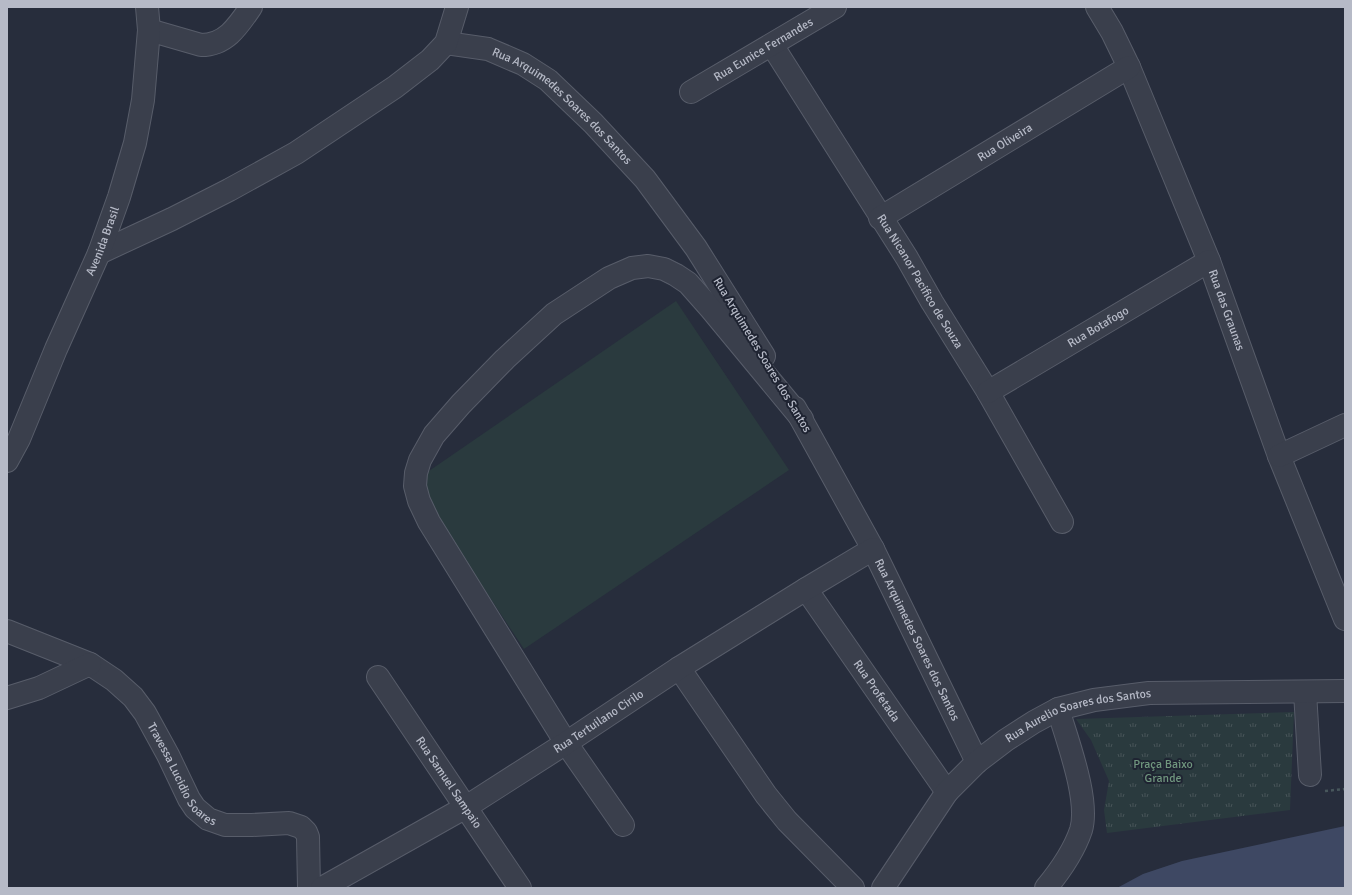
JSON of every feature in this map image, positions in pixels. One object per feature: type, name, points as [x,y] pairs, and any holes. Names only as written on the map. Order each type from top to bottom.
[{"type":"street","name":"Avenida Brasil","points":[[7,461],[19,439],[56,349],[99,253],[119,197],[135,143],[143,100],[149,30],[147,7]]},
{"type":"street","points":[[149,30],[201,45],[210,45],[225,39],[251,7]]},
{"type":"street","points":[[99,253],[172,219],[296,153],[395,87],[430,60],[446,43],[457,7]]},
{"type":"street","name":"Rua Eunice Fernandes","points":[[691,92],[835,7]]},
{"type":"street","name":"Rua das Graunas","points":[[1097,7],[1112,32],[1129,67],[1208,261],[1279,456],[1345,619]]},
{"type":"street","name":"Rua Arquimedes Soares dos Santos","points":[[446,43],[488,49],[523,64],[548,80],[593,123],[645,179],[696,248],[745,324],[802,419],[873,549],[977,762]]},
{"type":"street","name":"Rua Nicanor Pacifico de Souza","points":[[772,45],[988,392],[1062,522]]},
{"type":"street","name":"Rua Oliveira","points":[[880,218],[1129,67]]},
{"type":"street","name":"Rua Botafogo","points":[[988,392],[1208,261]]},
{"type":"street","points":[[623,825],[566,743],[429,522],[419,501],[415,486],[416,473],[420,460],[434,435],[461,404],[505,359],[554,314],[608,278],[632,268],[648,266],[664,269],[688,283],[802,419]]},
{"type":"street","points":[[1279,456],[1345,425]]},
{"type":"street","name":"Rua Tertuilano Cirilo","points":[[322,888],[466,807],[679,668],[873,549]]},
{"type":"street","name":"Rua Profetada","points":[[806,589],[947,792]]},
{"type":"street","name":"Travessa Lucidio Soares","points":[[7,631],[90,664],[114,680],[133,697],[145,713],[168,755],[188,799],[202,815],[216,823],[225,825],[289,823],[301,827],[306,832],[308,837],[309,888]]},
{"type":"street","points":[[7,698],[39,688],[90,664]]},
{"type":"street","points":[[679,668],[766,796],[793,827],[853,888]]},
{"type":"street","name":"Rua Samuel Sampaio","points":[[378,677],[520,888]]},
{"type":"street","name":"Rua Aurelio Soares dos Santos","points":[[883,888],[947,792],[977,762],[1006,740],[1034,722],[1058,710],[1094,700],[1149,694],[1345,691]]},
{"type":"street","points":[[1305,692],[1310,775]]},
{"type":"street","points":[[1046,888],[1073,850],[1081,829],[1083,815],[1083,802],[1078,779],[1058,710]]},
{"type":"green space","points":[[676,301],[789,470],[524,649],[413,482]]},
{"type":"green space","name":"Praça Baixo Grande","points":[[1294,712],[1290,810],[1107,833],[1104,810],[1109,781],[1091,740],[1076,719]]},
{"type":"water","points":[[1345,826],[1345,888],[1117,888],[1143,874],[1182,861]]}]
